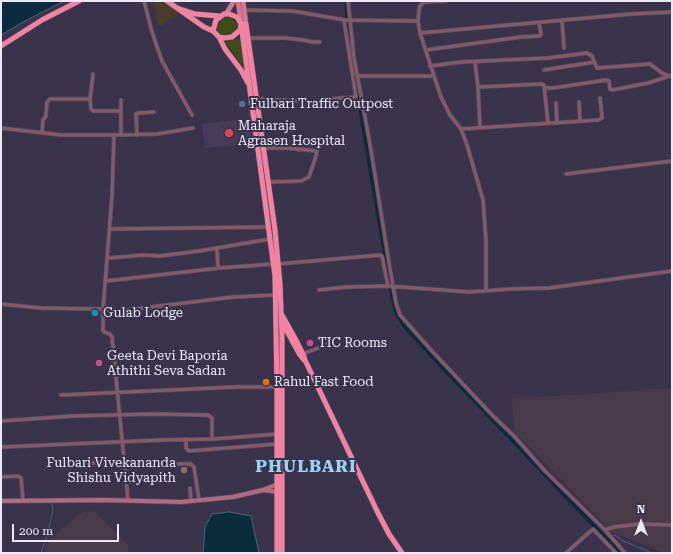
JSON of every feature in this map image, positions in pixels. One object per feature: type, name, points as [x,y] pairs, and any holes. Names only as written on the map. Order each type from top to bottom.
[{"type":"highway","points":[[1,46],[42,20],[79,1]]},
{"type":"highway","points":[[167,1],[204,27],[213,31],[219,37],[225,49],[241,70],[251,92]]},
{"type":"highway","points":[[176,8],[195,14],[220,16],[226,14],[237,17],[244,24],[248,38],[268,182],[279,314],[276,484],[277,553]]},
{"type":"highway","points":[[213,31],[216,20],[220,16]]},
{"type":"highway","points":[[219,37],[228,38],[236,35],[244,24]]},
{"type":"highway","points":[[244,24],[251,92],[270,239],[276,264],[276,306],[282,323],[294,345],[302,355]]},
{"type":"highway","points":[[279,314],[302,355],[377,511],[389,534],[402,553]]},
{"type":"highway","points":[[282,323],[282,553]]},
{"type":"highway","points":[[282,346],[287,344],[294,345]]},
{"type":"main road","points":[[226,14],[234,1]]},
{"type":"main road","points":[[238,1],[244,24]]},
{"type":"main road","points":[[243,1],[244,24]]},
{"type":"main road","points":[[1,501],[191,501],[233,497],[263,490],[276,484],[283,484]]},
{"type":"main road","points":[[263,490],[282,492]]},
{"type":"street","points":[[144,1],[152,32],[162,61],[192,115]]},
{"type":"street","points":[[348,1],[358,76],[393,286],[400,315],[493,416],[514,436],[545,471],[605,530],[625,553]]},
{"type":"street","points":[[446,1],[424,2],[420,6],[418,21],[430,66],[444,103],[450,115],[461,129],[483,200],[486,241],[486,291]]},
{"type":"street","points":[[244,10],[292,11],[345,20],[418,21]]},
{"type":"street","points":[[420,33],[665,11],[672,12]]},
{"type":"street","points":[[256,99],[324,102],[329,99],[356,97],[345,20]]},
{"type":"street","points":[[562,20],[564,48]]},
{"type":"street","points":[[426,50],[521,37],[540,36],[539,23]]},
{"type":"street","points":[[248,38],[285,38],[320,42]]},
{"type":"street","points":[[430,66],[453,63],[548,58],[587,53],[592,56],[596,66],[600,69],[650,64],[662,73],[671,75]]},
{"type":"street","points":[[475,62],[480,128]]},
{"type":"street","points":[[544,70],[594,62]]},
{"type":"street","points":[[93,74],[90,100],[92,110],[121,111]]},
{"type":"street","points":[[545,88],[606,80],[609,81],[611,90],[613,90],[648,83],[671,75]]},
{"type":"street","points":[[358,76],[434,76]]},
{"type":"street","points":[[478,86],[542,84],[545,88],[548,123]]},
{"type":"street","points":[[42,133],[42,121],[46,116],[47,102],[49,99],[60,98],[90,100]]},
{"type":"street","points":[[461,129],[598,120],[602,118],[600,98]]},
{"type":"street","points":[[121,100],[121,135]]},
{"type":"street","points":[[579,102],[580,121]]},
{"type":"street","points":[[556,103],[557,123]]},
{"type":"street","points":[[137,135],[136,114],[154,112]]},
{"type":"street","points":[[1,128],[62,135],[157,134],[193,128]]},
{"type":"street","points":[[114,135],[110,229],[103,310],[104,331],[112,337],[128,500]]},
{"type":"street","points":[[268,182],[305,180],[309,177],[317,151],[319,138]]},
{"type":"street","points":[[263,148],[287,148],[317,151]]},
{"type":"street","points":[[566,174],[672,161]]},
{"type":"street","points":[[110,229],[269,227]]},
{"type":"street","points":[[108,258],[142,255],[160,256],[270,239]]},
{"type":"street","points":[[217,248],[218,268]]},
{"type":"street","points":[[106,281],[218,268],[380,255],[382,256],[388,286]]},
{"type":"street","points":[[319,290],[346,287],[388,286],[469,292],[558,288],[672,270]]},
{"type":"street","points":[[1,304],[41,308],[118,311],[233,297],[276,295]]},
{"type":"street","points":[[302,355],[328,344]]},
{"type":"street","points":[[61,395],[236,387],[277,387]]},
{"type":"street","points":[[1,421],[152,414],[208,415],[212,418],[212,439]]},
{"type":"street","points":[[1,447],[212,439],[277,434]]},
{"type":"street","points":[[186,439],[186,450],[189,452],[277,444]]},
{"type":"street","points":[[85,463],[191,464],[194,467],[199,500]]},
{"type":"street","points":[[1,477],[18,476],[21,478],[23,500]]},
{"type":"street","points":[[190,488],[191,501]]},
{"type":"street","points":[[605,530],[631,525],[672,525]]},
{"type":"street","points":[[566,553],[593,529],[616,553]]},
{"type":"street","points":[[612,548],[617,543]]},
{"type":"shaded area","points":[[154,1],[164,1],[179,13],[161,26],[157,23]]},
{"type":"shaded area","name":"Maharaja Agrasen Hospital","points":[[252,118],[256,143],[205,148],[202,124]]},
{"type":"shaded area","points":[[672,388],[672,553],[666,553],[612,532],[514,431],[512,399]]},
{"type":"shaded area","points":[[94,511],[128,545],[128,553],[45,553],[45,547],[50,539],[82,512]]},
{"type":"green space","points":[[231,18],[235,21],[237,29],[230,34],[222,35],[218,33],[217,27],[222,20]]},
{"type":"green space","points":[[240,40],[244,68],[225,42]]},
{"type":"water","points":[[1,1],[64,1],[1,35]]},
{"type":"water","points":[[229,512],[251,516],[259,553],[203,553],[205,527],[212,514]]},
{"type":"waterway","points":[[346,1],[351,51],[361,114],[392,296],[397,315],[405,327],[445,370],[620,553]]},
{"type":"waterway","points":[[41,553],[47,536],[53,510],[52,504]]},
{"type":"waterway","points":[[613,536],[615,535],[621,540],[652,553]]},
{"type":"place","name":"Fulbari Traffic Outpost","points":[[242,104]]},
{"type":"place","name":"Maharaja Agrasen Hospital","points":[[229,133]]},
{"type":"place","name":"Gulab Lodge","points":[[95,313]]},
{"type":"place","name":"TIC Rooms","points":[[310,343]]},
{"type":"place","name":"Geeta Devi Baporia Athithi Seva Sadan","points":[[99,363]]},
{"type":"place","name":"Rahul Fast Food","points":[[266,382]]},
{"type":"place","name":"Fulbari Vivekananda Shishu Vidyapith","points":[[184,470]]},
{"type":"district","name":"PHULBARI","points":[[306,467]]}]
